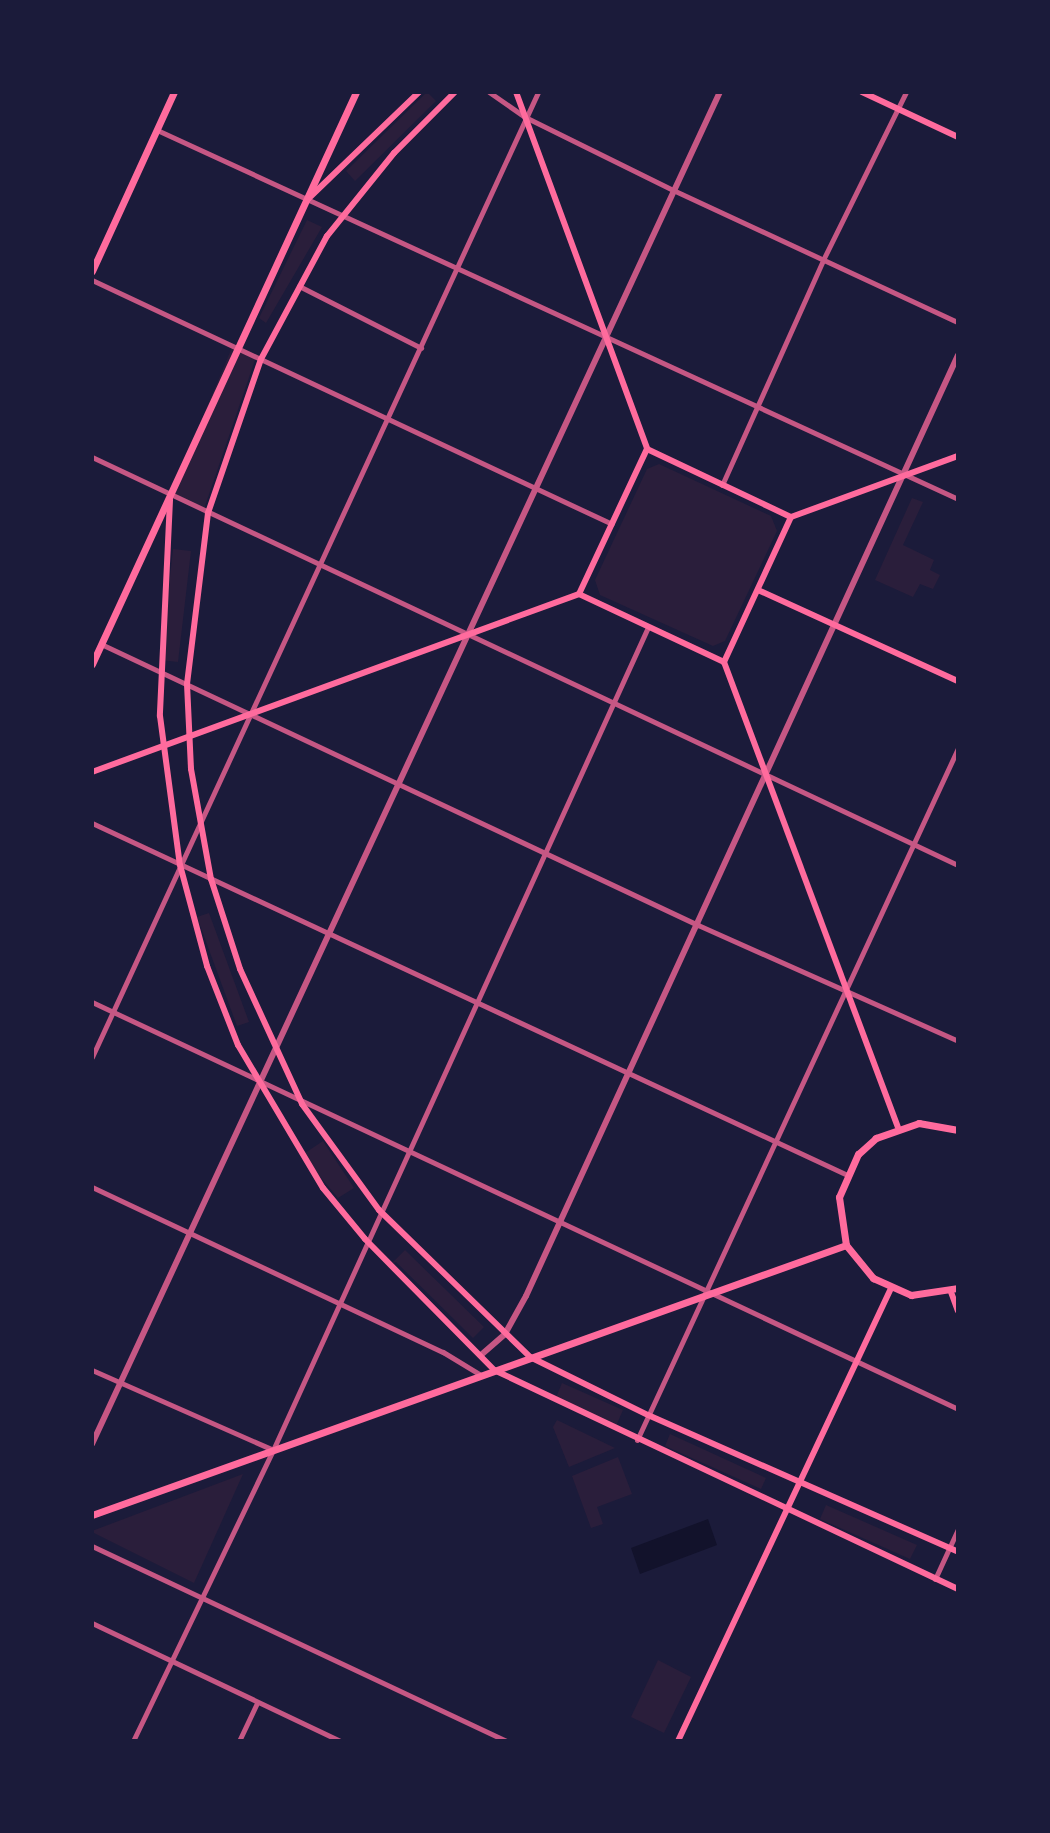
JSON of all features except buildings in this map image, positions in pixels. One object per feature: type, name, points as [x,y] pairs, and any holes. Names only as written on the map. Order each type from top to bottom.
[{"type":"main road","points":[[92,271],[174,92]]},
{"type":"main road","points":[[92,664],[235,347],[308,199],[356,92]]},
{"type":"main road","points":[[308,199],[419,92]]},
{"type":"main road","points":[[455,92],[342,213],[299,286],[261,359],[208,513],[187,684],[189,737],[199,819],[211,879],[240,969],[302,1104],[379,1210],[530,1357],[648,1415],[958,1552]]},
{"type":"main road","points":[[516,92],[647,449],[791,517],[958,456]]},
{"type":"main road","points":[[862,92],[958,137]]},
{"type":"main road","points":[[92,772],[579,594],[647,449]]},
{"type":"main road","points":[[170,492],[160,671],[162,747],[180,865],[207,966],[258,1081],[323,1188],[365,1239],[494,1370],[637,1441],[958,1589]]},
{"type":"main road","points":[[724,662],[791,517]]},
{"type":"main road","points":[[758,590],[958,681]]},
{"type":"main road","points":[[579,594],[724,662],[898,1127]]},
{"type":"main road","points":[[92,640],[101,644]]},
{"type":"main road","points":[[958,1130],[919,1123],[898,1127],[867,1146],[845,1174],[839,1209],[846,1245],[857,1263],[891,1289],[911,1295],[954,1290],[958,1311]]},
{"type":"main road","points":[[92,1515],[846,1245]]},
{"type":"main road","points":[[678,1741],[891,1289]]},
{"type":"street","points":[[489,92],[525,117],[673,190],[958,322]]},
{"type":"street","points":[[92,1057],[199,819],[252,714],[538,92]]},
{"type":"street","points":[[92,1444],[258,1081],[401,785],[605,335],[720,92]]},
{"type":"street","points":[[722,485],[823,260],[906,92]]},
{"type":"street","points":[[157,130],[958,499]]},
{"type":"street","points":[[92,280],[612,524]]},
{"type":"street","points":[[299,286],[421,348]]},
{"type":"street","points":[[481,1355],[505,1334],[558,1223],[625,1073],[698,925],[831,624],[904,476],[958,355]]},
{"type":"street","points":[[92,457],[613,703],[766,771],[912,846],[958,865]]},
{"type":"street","points":[[133,1741],[273,1450],[336,1302],[648,627]]},
{"type":"street","points":[[101,644],[698,925],[958,1041]]},
{"type":"street","points":[[637,1441],[958,748]]},
{"type":"street","points":[[92,823],[845,1174]]},
{"type":"street","points":[[92,1002],[302,1104],[958,1409]]},
{"type":"street","points":[[92,1187],[190,1231],[481,1375]]},
{"type":"street","points":[[92,1370],[273,1450]]},
{"type":"street","points":[[935,1579],[958,1529]]},
{"type":"street","points":[[92,1546],[506,1741]]},
{"type":"street","points":[[92,1623],[341,1741]]},
{"type":"street","points":[[239,1741],[257,1703]]},
{"type":"shaded area","points":[[427,92],[436,101],[355,181],[346,171]]},
{"type":"shaded area","points":[[307,220],[322,227],[266,323],[259,318]]},
{"type":"shaded area","points":[[233,345],[256,357],[204,509],[171,493]]},
{"type":"shaded area","points":[[659,464],[771,516],[777,531],[725,641],[713,646],[600,595],[595,580],[647,469]]},
{"type":"shaded area","points":[[912,498],[923,502],[903,545],[934,560],[930,570],[940,575],[933,589],[920,584],[913,597],[875,580]]},
{"type":"shaded area","points":[[173,549],[191,551],[178,662],[161,660]]},
{"type":"shaded area","points":[[209,913],[249,1022],[237,1026],[197,917]]},
{"type":"shaded area","points":[[323,1141],[354,1188],[338,1198],[302,1155]]},
{"type":"shaded area","points":[[405,1250],[484,1327],[473,1338],[396,1262],[391,1264]]},
{"type":"shaded area","points":[[562,1383],[623,1410],[616,1426],[555,1400]]},
{"type":"shaded area","points":[[557,1420],[615,1448],[569,1467],[553,1427]]},
{"type":"shaded area","points":[[670,1434],[766,1478],[761,1489],[665,1446]]},
{"type":"shaded area","points":[[618,1457],[632,1494],[597,1507],[603,1524],[591,1528],[572,1476]]},
{"type":"shaded area","points":[[243,1474],[194,1583],[92,1532],[92,1531]]},
{"type":"shaded area","points":[[826,1505],[917,1545],[910,1559],[820,1519]]},
{"type":"shaded area","points":[[708,1519],[717,1545],[640,1574],[631,1548]]},
{"type":"shaded area","points":[[658,1660],[691,1677],[664,1733],[631,1717]]}]
